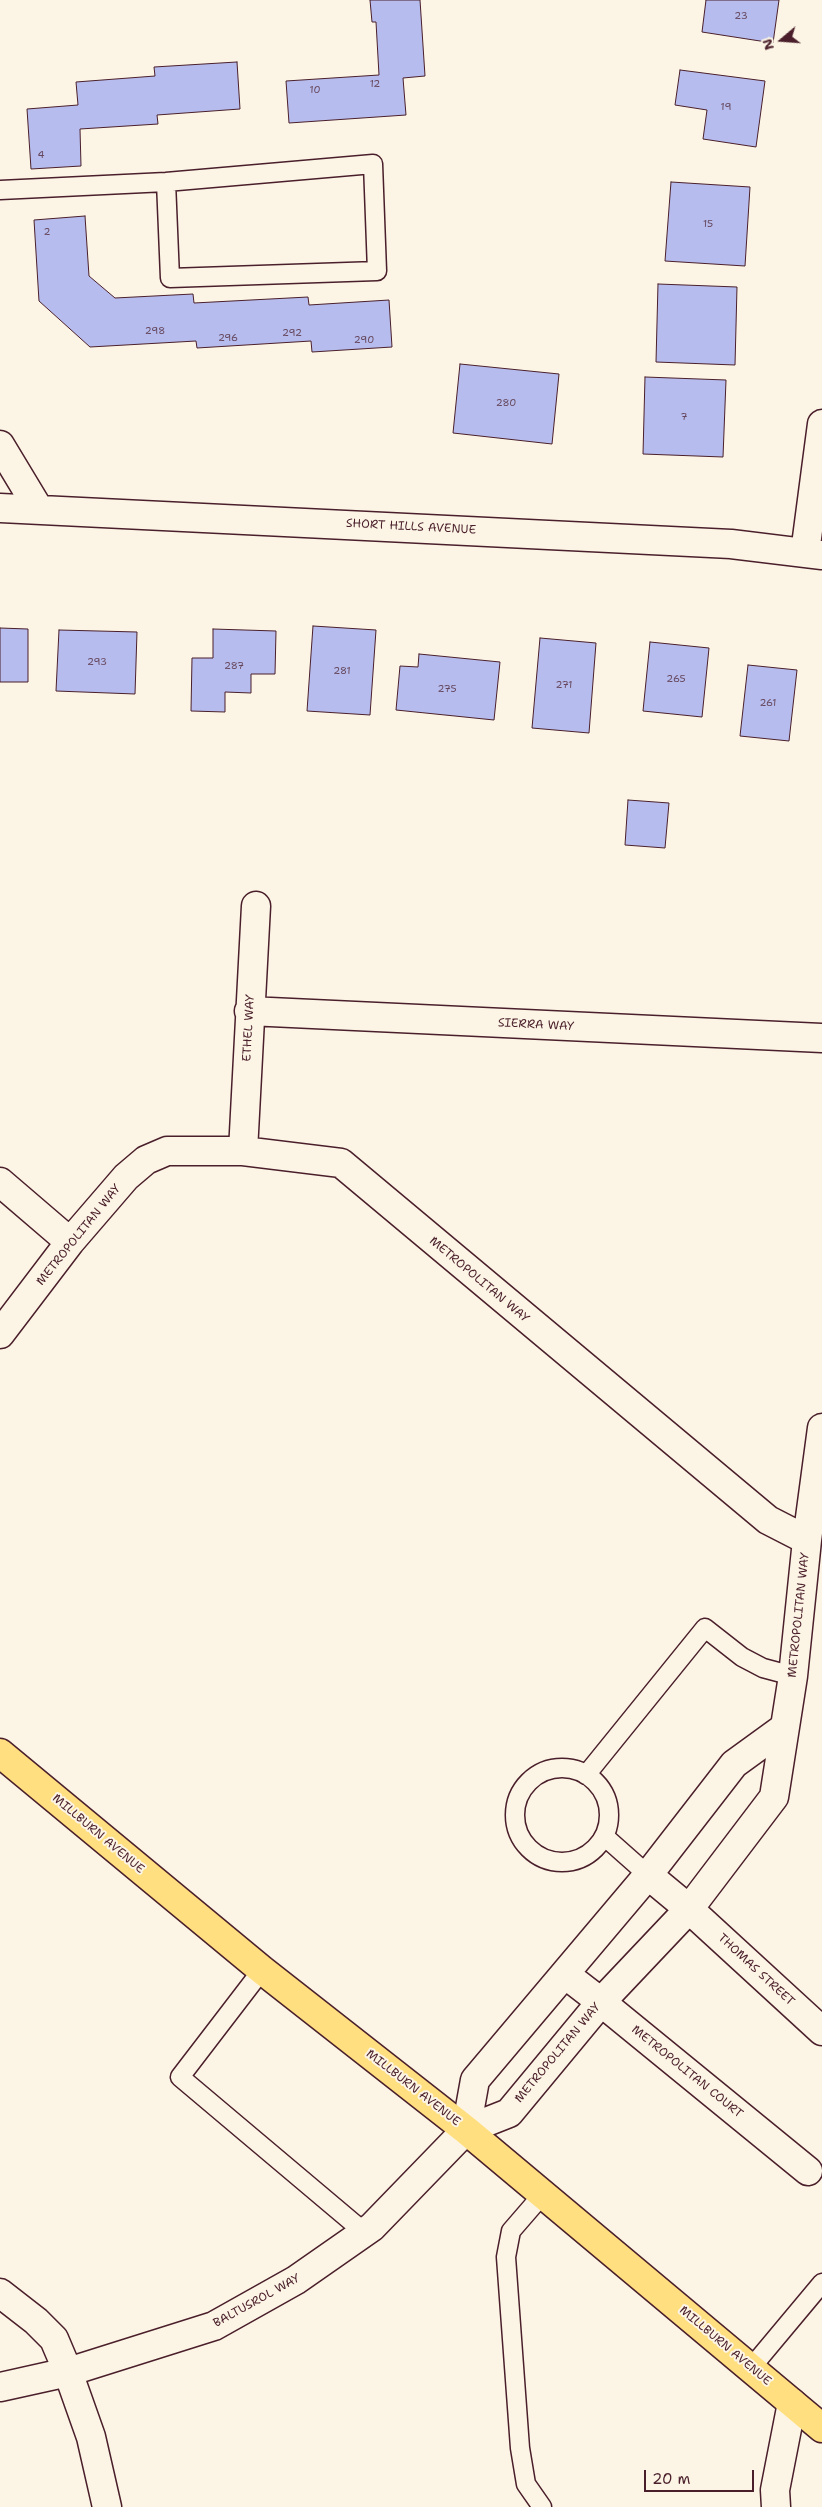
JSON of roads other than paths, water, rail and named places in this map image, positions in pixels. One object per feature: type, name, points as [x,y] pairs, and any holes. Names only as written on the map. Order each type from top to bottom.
[{"type":"main road","name":"MILLBURN AVENUE","points":[[0,1753],[262,1970],[466,2130],[544,2194],[822,2428]]},
{"type":"street","points":[[814,554],[822,424]]},
{"type":"street","points":[[0,445],[38,508]]},
{"type":"street","name":"SHORT HILLS AVENUE","points":[[0,508],[38,508],[731,544],[814,554]]},
{"type":"street","name":"ETHEL WAY","points":[[243,1151],[256,906]]},
{"type":"street","name":"SIERRA WAY","points":[[249,1011],[822,1038]]},
{"type":"street","name":"METROPOLITAN WAY","points":[[0,1334],[70,1242],[126,1177],[146,1160],[167,1151],[243,1151],[341,1163],[768,1520],[806,1540],[793,1676],[774,1797],[689,1909],[601,2002],[509,2113],[466,2130]]},
{"type":"street","points":[[0,1182],[70,1242]]},
{"type":"street","points":[[806,1540],[822,1428]]},
{"type":"street","points":[[466,2130],[476,2080],[648,1875],[734,1764],[785,1726]]},
{"type":"street","name":"THOMAS STREET","points":[[648,1875],[689,1909],[822,2031]]},
{"type":"street","name":"METROPOLITAN COURT","points":[[566,1975],[808,2171]]},
{"type":"street","name":"BALTUSROL WAY","points":[[0,2387],[68,2372],[214,2326],[296,2280],[364,2232],[466,2130]]},
{"type":"street","points":[[0,2293],[36,2321],[54,2338],[91,2437],[106,2507]]},
{"type":"street","points":[[776,2507],[775,2490],[792,2403]]},
{"type":"lane","points":[[0,190],[166,182],[373,164],[376,271],[170,278],[166,182]]},
{"type":"lane","points":[[586,1775],[705,1628],[742,1657],[763,1668],[793,1676]]},
{"type":"lane","points":[[560,1768],[576,1770],[586,1775],[601,1789],[608,1804],[609,1820],[604,1836],[594,1849],[581,1858],[565,1862],[549,1861],[536,1854],[525,1845],[518,1832],[514,1818],[516,1803],[522,1789],[531,1778],[544,1771],[560,1768]]},
{"type":"lane","points":[[604,1836],[648,1875]]},
{"type":"lane","points":[[262,1970],[180,2077],[364,2232]]},
{"type":"lane","points":[[542,2507],[526,2484],[520,2448],[506,2257],[510,2231],[544,2194]]},
{"type":"lane","points":[[751,2368],[822,2283]]}]
